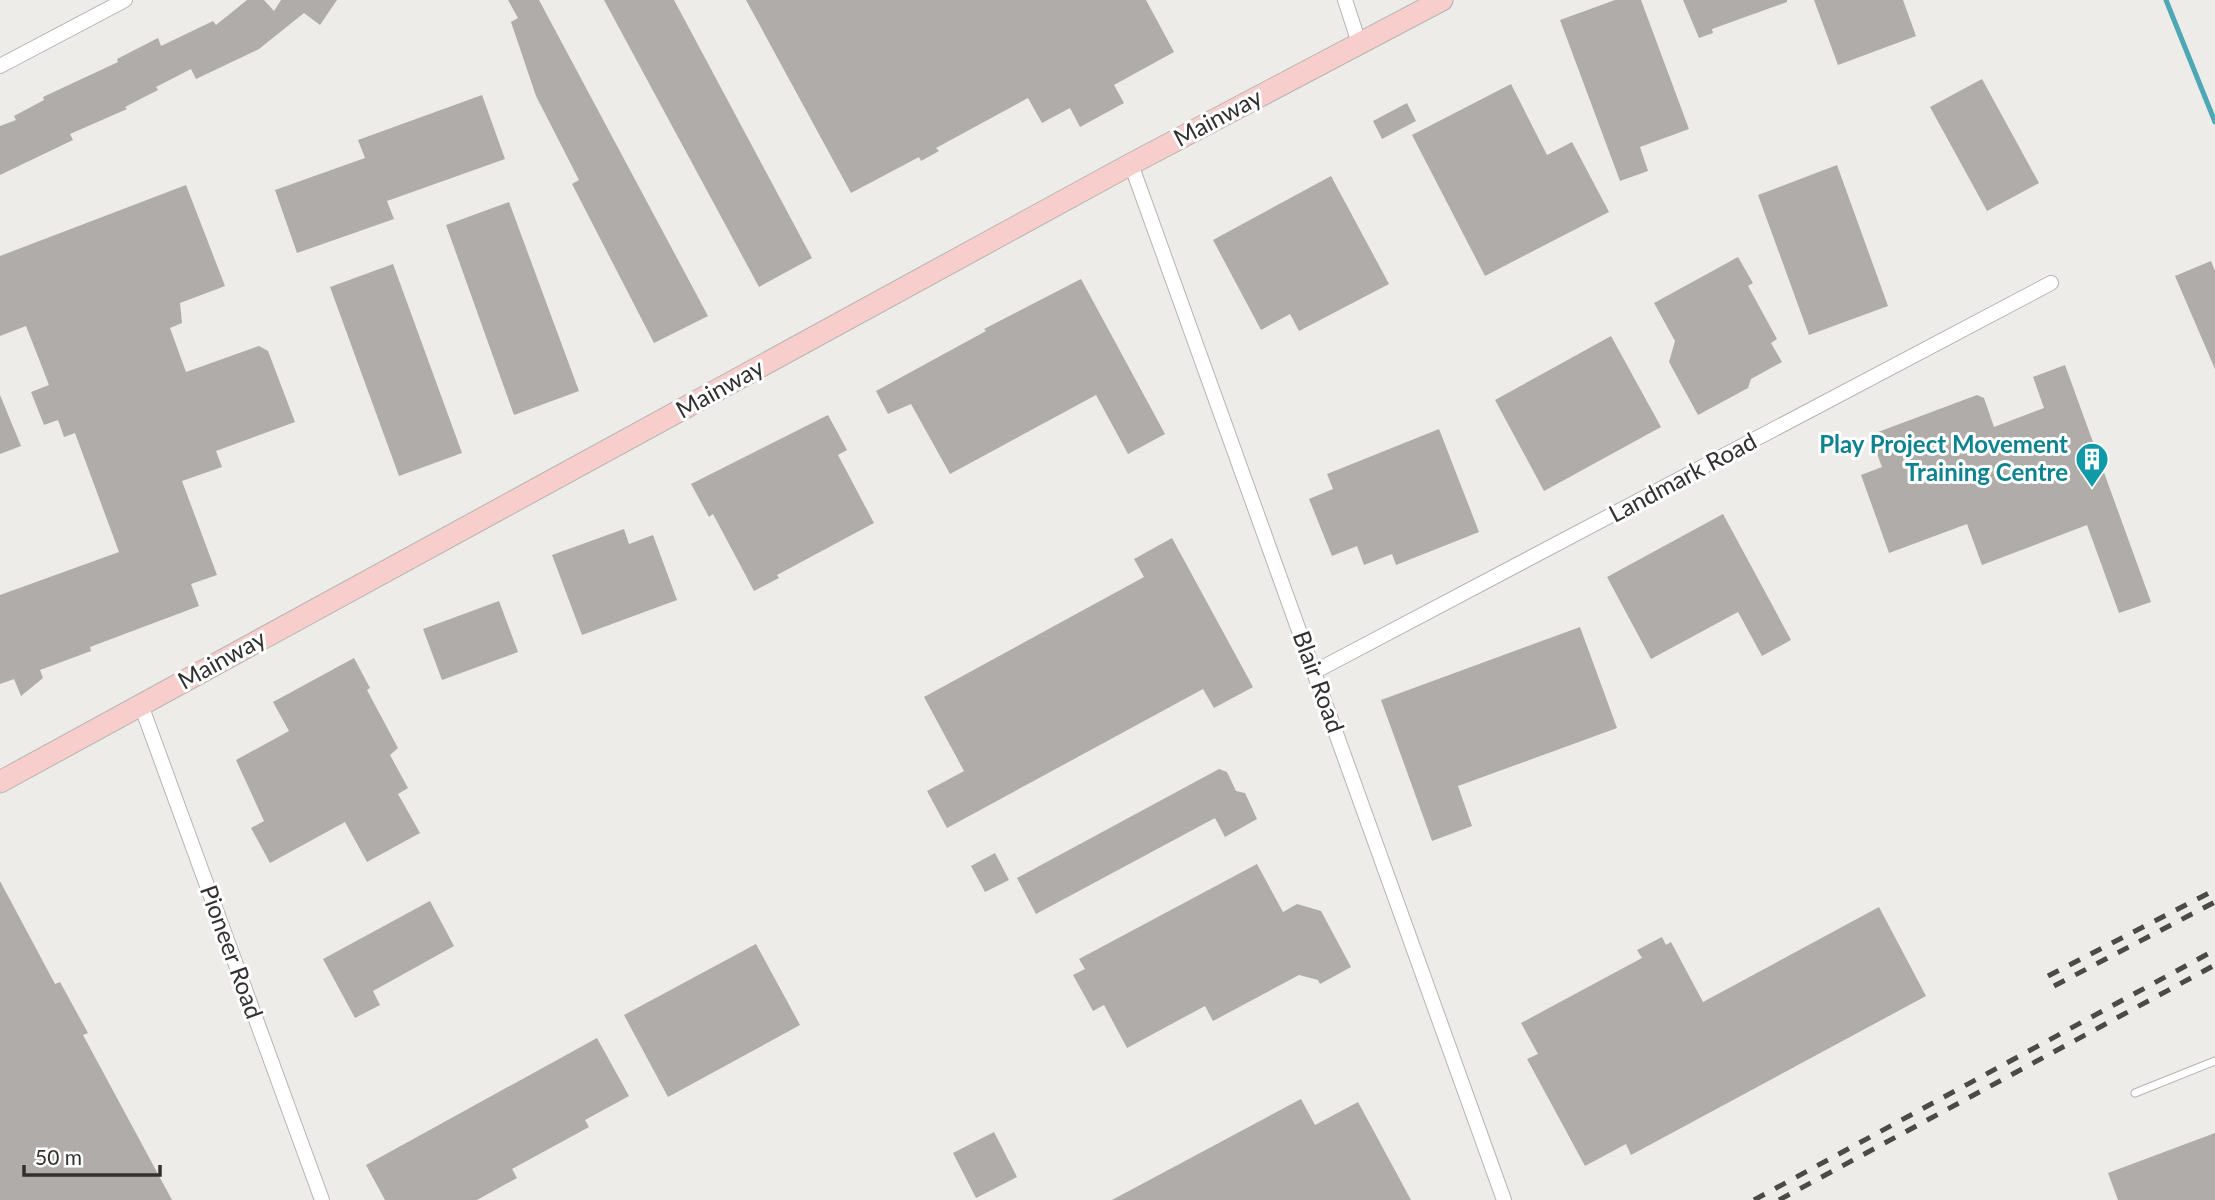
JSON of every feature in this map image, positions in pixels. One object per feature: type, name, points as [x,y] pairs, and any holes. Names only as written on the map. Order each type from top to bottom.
[{"type":"street","points":[[0,66],[125,0]]},
{"type":"street","points":[[1345,0],[1359,43]]},
{"type":"street","name":"Mainway","points":[[0,782],[1131,164],[1442,0]]},
{"type":"street","name":"Blair Road","points":[[1131,164],[1504,1200]]},
{"type":"street","name":"Landmark Road","points":[[1314,672],[2051,283]]},
{"type":"street","name":"Pioneer Road","points":[[141,705],[322,1200]]},
{"type":"lane","points":[[2135,1093],[2215,1061]]},
{"type":"building","points":[[247,0],[264,0],[274,11],[281,0],[337,0],[320,25],[304,13],[259,49],[196,79],[191,69],[156,87],[158,90],[125,107],[127,109],[70,134],[73,140],[0,175],[0,126],[16,120],[14,116],[44,100],[43,97],[118,62],[117,59],[158,38],[161,46],[213,21],[216,25]]},
{"type":"building","points":[[508,0],[539,0],[708,316],[654,343],[572,184],[579,180],[536,96],[511,22],[518,18]]},
{"type":"building","points":[[604,0],[674,0],[812,258],[759,287]]},
{"type":"building","points":[[746,0],[1146,0],[1174,52],[1114,85],[1124,103],[1080,127],[1070,108],[1042,123],[1028,98],[936,148],[939,151],[921,161],[919,157],[851,193]]},
{"type":"building","points":[[1615,0],[1641,0],[1689,129],[1640,147],[1648,171],[1620,181],[1560,20]]},
{"type":"building","points":[[1683,0],[1787,2],[1712,29],[1713,33],[1699,38]]},
{"type":"building","points":[[1814,0],[1903,0],[1916,36],[1838,65]]},
{"type":"building","points":[[1982,79],[2039,183],[1987,211],[1930,107]]},
{"type":"building","points":[[1511,84],[1547,155],[1572,142],[1609,212],[1485,276],[1412,135]]},
{"type":"building","points":[[482,95],[505,159],[387,201],[394,219],[297,253],[275,190],[365,158],[358,140]]},
{"type":"building","points":[[1407,103],[1416,121],[1382,139],[1373,121]]},
{"type":"building","points":[[1837,165],[1888,306],[1809,335],[1758,195]]},
{"type":"building","points":[[1331,176],[1389,284],[1299,331],[1290,314],[1261,330],[1213,240]]},
{"type":"building","points":[[186,185],[225,286],[180,303],[182,323],[170,328],[186,372],[259,346],[268,351],[295,422],[216,451],[222,467],[182,481],[217,575],[191,584],[199,606],[90,647],[91,651],[40,670],[43,678],[21,696],[14,679],[0,684],[0,595],[119,552],[75,433],[64,437],[58,420],[44,425],[31,392],[49,385],[26,326],[0,336],[0,256]]},
{"type":"building","points":[[509,202],[579,391],[514,415],[446,225]]},
{"type":"building","points":[[1738,257],[1753,283],[1748,286],[1777,339],[1771,343],[1782,362],[1751,379],[1748,388],[1698,415],[1669,362],[1675,341],[1654,303]]},
{"type":"building","points":[[2211,261],[2215,271],[2215,369],[2175,276]]},
{"type":"building","points":[[393,264],[462,453],[399,476],[330,287]]},
{"type":"building","points":[[1081,279],[1165,434],[1128,454],[1096,395],[950,474],[911,404],[888,414],[876,391],[986,331],[984,329]]},
{"type":"building","points":[[1611,336],[1661,427],[1544,491],[1495,400]]},
{"type":"building","points":[[2065,365],[2151,602],[2119,613],[2087,525],[1982,565],[1967,524],[1889,553],[1861,475],[1882,467],[1870,435],[1977,395],[1984,398],[1994,427],[2044,408],[2033,377]]},
{"type":"building","points":[[0,395],[21,446],[0,454]]},
{"type":"building","points":[[828,415],[847,450],[838,455],[874,523],[777,575],[779,578],[754,591],[713,514],[709,517],[691,484]]},
{"type":"building","points":[[1439,429],[1479,532],[1396,565],[1392,554],[1364,565],[1357,546],[1332,556],[1309,499],[1333,489],[1327,474]]},
{"type":"building","points":[[1723,514],[1791,640],[1762,656],[1738,612],[1651,659],[1607,577]]},
{"type":"building","points":[[624,529],[629,544],[653,535],[677,600],[582,635],[552,555]]},
{"type":"building","points":[[1172,538],[1253,687],[1214,708],[1203,689],[947,828],[927,791],[964,771],[924,697],[1144,577],[1134,559]]},
{"type":"building","points":[[499,601],[518,652],[442,680],[423,629]]},
{"type":"building","points":[[1580,627],[1617,728],[1458,786],[1472,826],[1432,841],[1381,700]]},
{"type":"building","points":[[354,658],[370,688],[367,690],[398,748],[390,755],[408,788],[398,794],[420,833],[367,862],[345,822],[270,863],[251,828],[264,821],[236,760],[289,731],[273,702]]},
{"type":"building","points":[[1219,769],[1227,772],[1236,791],[1245,793],[1257,819],[1225,837],[1215,818],[1036,914],[1017,878]]},
{"type":"building","points":[[995,853],[1009,880],[985,892],[971,866]]},
{"type":"building","points":[[1257,864],[1283,912],[1297,904],[1321,911],[1351,967],[1320,984],[1318,980],[1299,975],[1213,1021],[1205,1006],[1127,1048],[1104,1005],[1093,1011],[1073,975],[1085,969],[1079,959]]},
{"type":"building","points":[[0,881],[55,984],[60,982],[88,1033],[83,1035],[172,1200],[0,1200]]},
{"type":"building","points":[[430,901],[454,946],[373,991],[380,1005],[355,1018],[323,959]]},
{"type":"building","points":[[1879,907],[1926,996],[1631,1155],[1626,1144],[1585,1166],[1527,1059],[1538,1054],[1521,1023],[1642,958],[1637,950],[1662,937],[1666,945],[1671,942],[1703,1002]]},
{"type":"building","points":[[756,944],[800,1025],[668,1097],[624,1015]]},
{"type":"building","points":[[597,1038],[629,1096],[585,1120],[589,1127],[512,1169],[517,1178],[477,1200],[385,1200],[366,1165]]},
{"type":"building","points":[[1301,1099],[1315,1125],[1358,1102],[1411,1200],[1112,1200]]},
{"type":"building","points":[[994,1132],[1017,1177],[976,1198],[953,1153]]},
{"type":"building","points":[[2215,1133],[2215,1200],[2118,1200],[2108,1173]]},
{"type":"waterway","points":[[2166,0],[2215,122]]},
{"type":"railway","points":[[2048,976],[2215,890]]},
{"type":"railway","points":[[2054,986],[2215,902]]},
{"type":"railway","points":[[1754,1200],[2215,950]]},
{"type":"railway","points":[[1779,1200],[2215,965]]},
{"type":"place","name":"Play Project Movement Training Centre","points":[[2092,489]]}]
